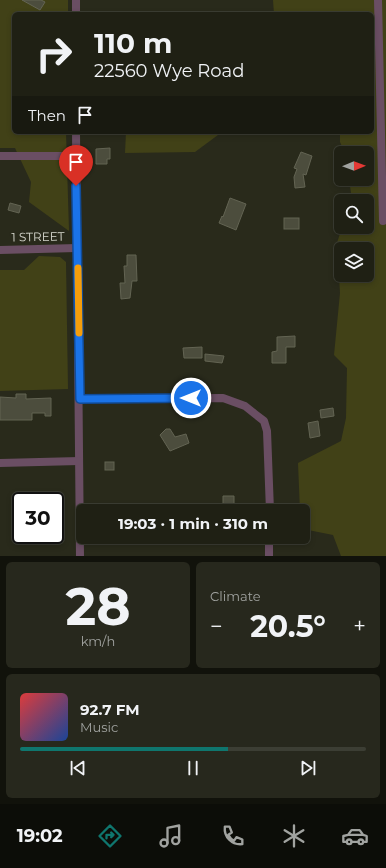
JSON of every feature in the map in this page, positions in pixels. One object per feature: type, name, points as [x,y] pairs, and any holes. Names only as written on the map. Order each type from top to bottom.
[{"type":"street","points":[[76,0],[76,12]]},
{"type":"street","points":[[378,0],[383,221]]},
{"type":"street","points":[[76,134],[80,399],[80,556]]},
{"type":"street","points":[[0,156],[76,156]]},
{"type":"street","name":"1 STREET","points":[[0,250],[77,248]]},
{"type":"street","points":[[80,399],[223,398],[245,406],[264,421],[267,431],[269,449],[270,504]]},
{"type":"street","points":[[0,463],[79,461]]},
{"type":"street","points":[[269,544],[269,556]]},
{"type":"shaded area","points":[[0,0],[68,0],[68,12],[12,12],[12,134],[66,134],[69,231],[29,202],[31,182],[15,148],[0,148]]},
{"type":"shaded area","points":[[273,0],[386,0],[386,556],[341,556],[333,535],[310,530],[310,504],[300,504],[298,463],[341,441],[346,418],[347,368],[334,355],[340,293],[339,282],[374,282],[374,242],[337,242],[340,234],[374,234],[374,194],[351,194],[350,186],[374,186],[374,146],[342,146],[340,134],[374,134],[374,12],[274,12]]},
{"type":"shaded area","points":[[126,134],[219,134],[195,152],[125,153]]},
{"type":"shaded area","points":[[39,256],[60,257],[66,262],[68,389],[0,391],[0,270],[24,270]]},
{"type":"building","points":[[22,0],[41,0],[45,2],[40,10]]},
{"type":"building","points":[[110,148],[110,159],[107,159],[107,164],[96,164],[96,149]]},
{"type":"building","points":[[301,152],[312,156],[306,175],[303,174],[305,187],[295,188],[294,177],[297,169],[294,168]]},
{"type":"building","points":[[230,198],[246,204],[236,230],[219,223],[222,216],[223,217]]},
{"type":"building","points":[[10,203],[21,206],[19,213],[8,210]]},
{"type":"building","points":[[284,218],[299,218],[299,229],[284,229]]},
{"type":"building","points":[[127,255],[136,255],[137,281],[132,281],[130,298],[121,299],[120,283],[125,283],[124,266],[127,266]]},
{"type":"building","points":[[295,336],[295,347],[286,347],[286,363],[272,363],[272,352],[277,351],[277,337]]},
{"type":"building","points":[[202,347],[202,358],[184,358],[183,348]]},
{"type":"building","points":[[205,354],[224,356],[222,363],[205,361]]},
{"type":"building","points":[[16,394],[26,394],[26,399],[51,398],[51,416],[45,416],[45,413],[32,413],[32,420],[0,420],[0,397],[16,398]]},
{"type":"building","points":[[333,408],[334,416],[321,418],[320,410]]},
{"type":"building","points":[[318,421],[320,436],[310,438],[308,423]]},
{"type":"building","points":[[166,429],[170,429],[175,437],[186,434],[189,443],[170,451],[160,435]]},
{"type":"building","points":[[105,462],[114,462],[114,470],[105,470]]},
{"type":"building","points":[[223,496],[234,496],[234,504],[223,504]]},
{"type":"slow traffic","points":[[78,268],[79,333]]},
{"type":"route","points":[[76,186],[80,399],[191,398]]}]
